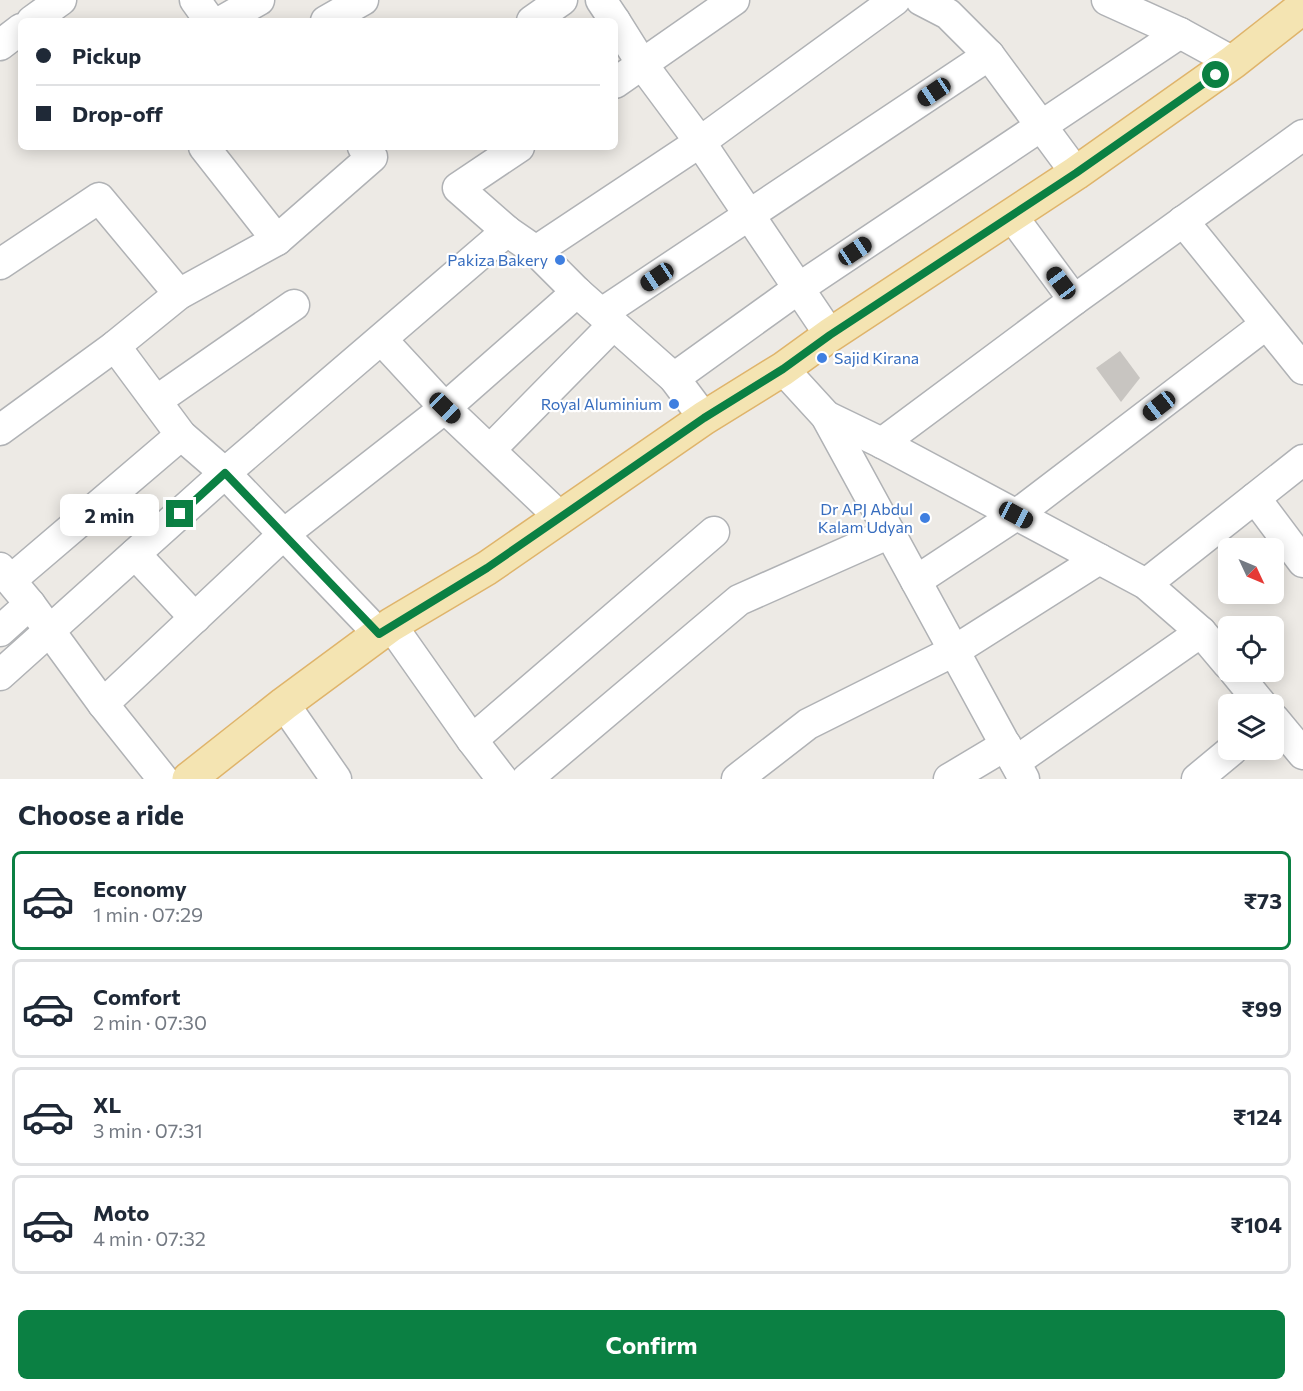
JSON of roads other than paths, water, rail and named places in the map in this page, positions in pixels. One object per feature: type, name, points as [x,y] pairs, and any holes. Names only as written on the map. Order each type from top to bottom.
[{"type":"main road","points":[[189,779],[284,704],[385,630],[487,568],[704,418],[783,369],[830,335],[1076,173],[1233,62],[1303,7]]},
{"type":"street","points":[[36,18],[61,0]]},
{"type":"street","points":[[195,0],[208,18]]},
{"type":"street","points":[[227,18],[259,0]]},
{"type":"street","points":[[331,18],[363,0]]},
{"type":"street","points":[[536,18],[562,0]]},
{"type":"street","points":[[602,0],[613,18]]},
{"type":"street","points":[[618,81],[734,0]]},
{"type":"street","points":[[536,251],[700,142],[895,0]]},
{"type":"street","points":[[921,0],[948,14],[989,55],[1076,173]]},
{"type":"street","points":[[1107,0],[1180,33],[1233,62]]},
{"type":"street","points":[[618,26],[642,64],[700,142],[830,335]]},
{"type":"street","points":[[0,45],[18,31]]},
{"type":"street","points":[[674,378],[799,288],[1180,33]]},
{"type":"street","points":[[490,450],[608,319],[749,216],[989,55]]},
{"type":"street","points":[[882,443],[1183,221],[1299,146]]},
{"type":"street","points":[[206,150],[277,240]]},
{"type":"street","points":[[2,423],[115,346],[179,294],[277,240],[372,158],[365,150]]},
{"type":"street","points":[[515,150],[458,188],[507,231],[536,251],[577,292],[674,378],[704,418]]},
{"type":"street","points":[[4,252],[99,198],[179,294]]},
{"type":"street","points":[[1012,216],[1074,300]]},
{"type":"street","points":[[1183,221],[1265,325],[1303,369]]},
{"type":"street","points":[[0,675],[225,473],[507,231]]},
{"type":"street","points":[[104,704],[284,534],[445,408],[577,292]]},
{"type":"street","points":[[156,401],[294,305]]},
{"type":"street","points":[[916,581],[1016,515],[1265,325]]},
{"type":"street","points":[[382,340],[445,408],[561,518]]},
{"type":"street","points":[[115,346],[181,435],[225,473],[284,534],[385,630],[502,779]]},
{"type":"street","points":[[783,369],[826,416],[1015,762]]},
{"type":"street","points":[[826,416],[882,443],[1146,584],[1202,632],[1218,652]]},
{"type":"street","points":[[163,779],[5,574],[181,435]]},
{"type":"street","points":[[1146,584],[1303,460]]},
{"type":"street","points":[[1255,498],[1303,562]]},
{"type":"street","points":[[472,740],[714,532]]},
{"type":"street","points":[[527,779],[739,600],[890,533]]},
{"type":"street","points":[[135,554],[195,618]]},
{"type":"street","points":[[737,779],[808,724],[954,651],[1099,559]]},
{"type":"street","points":[[0,631],[30,604]]},
{"type":"street","points":[[949,779],[1015,762],[1202,632]]},
{"type":"street","points":[[1243,682],[1253,694]]},
{"type":"street","points":[[284,704],[336,779]]},
{"type":"street","points":[[1284,729],[1300,744]]},
{"type":"street","points":[[1200,778],[1221,760]]},
{"type":"place","name":"Pakiza Bakery","points":[[560,260]]},
{"type":"place","name":"Sajid Kirana","points":[[822,358]]},
{"type":"place","name":"Royal Aluminium","points":[[674,404]]},
{"type":"place","name":"Dr APJ Abdul Kalam Udyan","points":[[925,518]]}]
